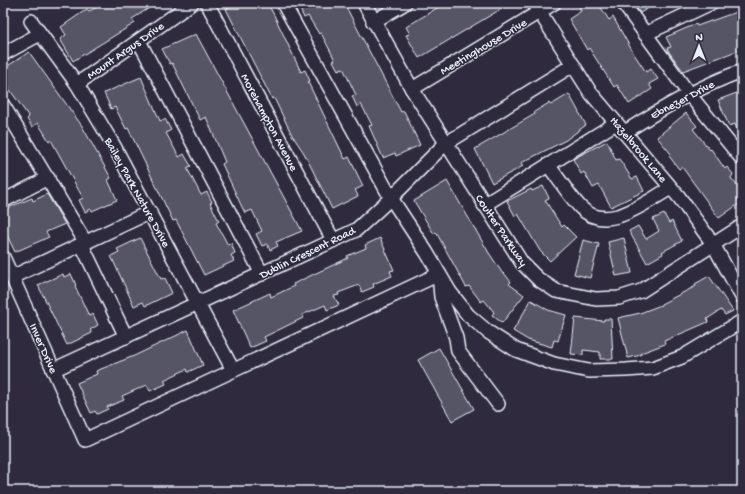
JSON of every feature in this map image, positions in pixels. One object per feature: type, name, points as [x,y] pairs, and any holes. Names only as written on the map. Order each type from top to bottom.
[{"type":"street","name":"Mount Argus Drive","points":[[77,84],[192,3]]},
{"type":"street","name":"Morehampton Avenue","points":[[207,3],[333,240]]},
{"type":"street","points":[[283,3],[391,198],[450,292],[468,315],[488,332],[516,350],[554,364],[589,371],[653,368],[682,357],[742,322]]},
{"type":"street","name":"Coulter Parkway","points":[[364,3],[373,22],[445,144],[522,263],[538,279],[556,291],[574,296],[596,299],[619,298],[641,291],[742,226]]},
{"type":"street","points":[[373,22],[405,3]]},
{"type":"street","name":"Meetinghouse Drive","points":[[412,89],[537,8],[554,3]]},
{"type":"street","points":[[623,3],[689,94],[741,155]]},
{"type":"street","points":[[646,34],[711,3]]},
{"type":"street","name":"Hazelbrook Lane","points":[[537,8],[590,92],[671,188],[713,244],[742,296]]},
{"type":"street","name":"Bailey Park Nature Drive","points":[[31,21],[77,84],[114,146],[233,370]]},
{"type":"street","points":[[3,54],[40,34]]},
{"type":"street","points":[[139,41],[262,274]]},
{"type":"street","name":"Dublin Crescent Road","points":[[53,370],[356,230],[391,198],[445,144],[573,65]]},
{"type":"street","name":"Ebnezer Drive","points":[[484,205],[548,165],[620,128],[655,113],[689,94],[742,71]]},
{"type":"street","points":[[3,105],[48,178],[84,244],[126,337]]},
{"type":"street","points":[[548,165],[581,207],[590,215],[599,218],[609,219],[622,215],[671,188]]},
{"type":"street","points":[[3,201],[48,178]]},
{"type":"street","points":[[12,277],[150,212]]},
{"type":"street","name":"Inver Drive","points":[[3,257],[85,440],[233,370]]},
{"type":"street","points":[[233,370],[439,274]]},
{"type":"street","points":[[439,274],[441,297],[456,338],[458,351],[498,404]]},
{"type":"building","points":[[106,3],[157,3],[132,19],[135,23],[73,61],[60,39],[66,35],[61,27],[87,9],[89,11]]},
{"type":"building","points":[[238,3],[267,3],[301,72],[305,70],[310,81],[308,82],[345,159],[349,157],[363,186],[355,190],[358,196],[332,209],[274,98],[272,99],[226,9]]},
{"type":"building","points":[[303,3],[344,3],[401,112],[404,111],[420,145],[396,156],[395,153],[383,158],[369,126],[372,125],[361,104],[357,107],[352,96],[356,95],[343,68],[338,70],[333,61],[335,60],[321,33],[319,34],[308,16],[304,18],[300,9],[305,7]]},
{"type":"building","points":[[445,3],[511,3],[419,58],[406,35],[410,34],[406,27]]},
{"type":"building","points":[[584,3],[598,3],[609,20],[613,17],[646,72],[651,69],[658,79],[649,84],[652,89],[629,104],[617,85],[614,87],[589,48],[587,50],[569,19],[581,11],[579,6]]},
{"type":"building","points":[[633,3],[657,3],[640,13]]},
{"type":"building","points":[[739,11],[742,23],[742,49],[683,71],[667,48],[671,47],[666,37],[696,24],[697,26]]},
{"type":"building","points":[[196,34],[302,231],[276,242],[278,246],[270,250],[267,244],[262,246],[256,234],[262,231],[252,210],[245,213],[241,205],[222,164],[225,162],[206,117],[200,120],[172,63],[170,64],[162,49]]},
{"type":"building","points":[[29,52],[82,126],[111,178],[108,180],[117,200],[92,211],[91,209],[85,212],[79,200],[83,198],[51,140],[49,141],[38,123],[32,127],[27,119],[29,117],[3,80],[7,78],[3,69]]},
{"type":"building","points":[[141,77],[160,121],[165,119],[171,130],[166,133],[179,157],[184,154],[191,166],[187,168],[201,195],[207,192],[212,202],[210,203],[219,221],[216,223],[228,245],[231,243],[235,253],[231,255],[234,261],[204,275],[176,220],[173,221],[128,128],[126,129],[115,107],[111,109],[104,93]]},
{"type":"building","points":[[742,91],[741,141],[735,124],[729,126],[718,100]]},
{"type":"building","points":[[569,94],[586,125],[566,140],[521,163],[523,166],[492,183],[475,149],[535,114],[534,112],[549,103],[551,105]]},
{"type":"building","points":[[686,113],[697,126],[693,129],[710,150],[711,149],[725,169],[727,167],[733,174],[731,178],[742,192],[742,195],[737,199],[740,203],[719,218],[682,167],[679,169],[669,156],[671,154],[657,137]]},
{"type":"building","points":[[607,141],[616,160],[619,159],[632,179],[637,177],[644,191],[611,207],[599,185],[593,188],[584,172],[581,174],[573,159]]},
{"type":"building","points":[[447,181],[489,253],[503,274],[504,273],[511,282],[509,284],[524,295],[502,323],[492,315],[494,312],[484,300],[481,302],[469,286],[466,287],[436,232],[434,234],[414,201]]},
{"type":"building","points":[[543,186],[549,198],[545,200],[562,227],[564,225],[576,237],[550,261],[540,251],[518,214],[515,216],[507,201],[531,189],[532,191]]},
{"type":"building","points":[[47,194],[65,224],[46,232],[49,237],[15,252],[3,227],[3,210],[32,198],[33,201]]},
{"type":"building","points":[[664,214],[669,223],[672,221],[682,241],[662,252],[663,254],[647,263],[629,231],[638,226],[646,239],[659,231],[653,219]]},
{"type":"building","points":[[140,238],[161,279],[165,278],[172,293],[145,306],[143,302],[134,306],[111,256],[119,252],[117,249]]},
{"type":"building","points":[[380,238],[394,270],[390,271],[392,276],[373,284],[374,287],[362,292],[359,285],[338,293],[339,295],[334,296],[339,305],[327,310],[325,305],[302,315],[303,318],[264,337],[266,341],[250,348],[233,310],[270,293],[271,297],[294,286],[293,284],[348,258],[347,256],[366,248],[365,245]]},
{"type":"building","points":[[624,238],[632,273],[616,276],[608,242]]},
{"type":"building","points":[[583,240],[599,244],[590,278],[574,274]]},
{"type":"building","points":[[63,274],[64,277],[71,274],[89,316],[93,314],[98,325],[90,330],[92,333],[67,345],[38,285]]},
{"type":"building","points":[[709,276],[733,311],[725,315],[721,310],[707,319],[708,322],[664,341],[665,344],[641,353],[641,355],[628,358],[618,318],[640,313],[661,305],[696,286],[695,284]]},
{"type":"building","points":[[531,300],[548,310],[566,315],[558,341],[554,340],[552,347],[528,340],[513,331]]},
{"type":"building","points":[[575,318],[604,321],[604,319],[611,319],[613,359],[600,359],[600,352],[583,350],[583,355],[571,354]]},
{"type":"building","points":[[188,330],[203,365],[188,372],[187,369],[164,380],[166,384],[150,391],[147,385],[122,396],[124,400],[107,407],[108,409],[97,414],[95,411],[91,413],[77,383],[97,374],[96,371],[134,356]]},
{"type":"building","points":[[439,348],[474,409],[452,421],[418,360]]}]
